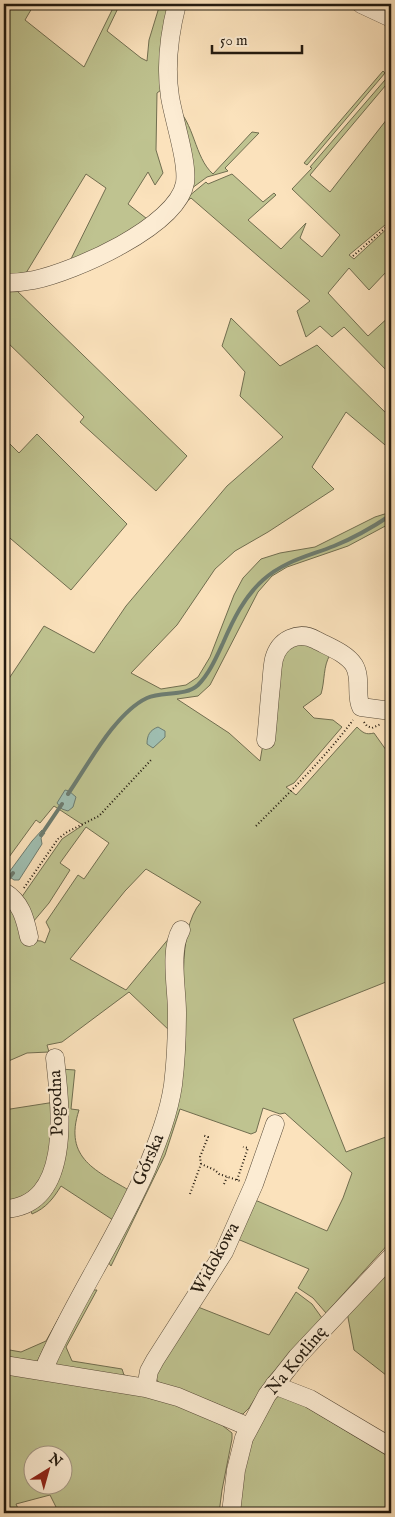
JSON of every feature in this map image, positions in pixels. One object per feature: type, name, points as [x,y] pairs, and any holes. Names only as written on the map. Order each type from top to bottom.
[{"type":"street","points":[[4,283],[34,280],[58,273],[108,252],[152,226],[170,209],[181,194],[185,184],[185,169],[168,77],[168,47],[177,4]]},
{"type":"street","points":[[361,4],[391,18]]},
{"type":"street","points":[[266,740],[274,660],[280,648],[291,638],[302,636],[313,638],[349,658],[356,668],[361,707],[391,711]]},
{"type":"street","points":[[9,896],[26,921],[29,937]]},
{"type":"street","name":"Górska","points":[[43,1371],[60,1334],[130,1205],[164,1125],[173,1083],[177,1042],[176,955],[178,936],[181,930]]},
{"type":"street","name":"Pogodna","points":[[4,1209],[15,1208],[33,1201],[41,1193],[52,1174],[58,1151],[60,1111],[55,1058]]},
{"type":"street","name":"Widokowa","points":[[146,1388],[149,1371],[155,1360],[224,1252],[254,1184],[275,1124]]},
{"type":"street","name":"Na Kotlinę","points":[[231,1513],[238,1460],[249,1427],[274,1385],[297,1357],[391,1257]]},
{"type":"street","points":[[4,1365],[146,1388],[178,1397],[249,1427]]},
{"type":"street","points":[[274,1385],[310,1399],[391,1447]]},
{"type":"path","points":[[353,256],[391,222]]},
{"type":"path","points":[[256,826],[341,736],[361,707]]},
{"type":"path","points":[[9,896],[58,840],[67,832],[104,812],[152,759]]},
{"type":"path","points":[[190,1194],[201,1164],[200,1157],[208,1137],[202,1135]]},
{"type":"path","points":[[201,1164],[238,1181],[248,1148],[243,1147]]},
{"type":"path","points":[[224,1184],[227,1177]]},
{"type":"green space","points":[[4,4],[43,4],[32,8],[25,20],[84,67],[115,4],[120,4],[107,31],[147,61],[149,40],[160,4],[172,4],[165,87],[157,93],[156,150],[163,173],[155,185],[148,172],[128,204],[151,222],[68,265],[106,188],[86,174],[23,278],[4,279]]},
{"type":"green space","points":[[383,71],[385,73],[307,165],[304,163]]},
{"type":"green space","points":[[391,73],[391,79],[310,175],[330,192],[391,114],[391,220],[349,255],[354,259],[391,225],[391,275],[387,271],[369,290],[349,268],[328,293],[368,336],[391,315],[391,375],[344,327],[332,337],[320,326],[306,337],[297,311],[310,301],[191,198],[176,210],[183,201],[206,182],[208,184],[232,174],[263,202],[274,193],[276,195],[248,220],[281,249],[306,223],[300,238],[322,257],[340,235],[292,189],[312,168],[310,167]]},
{"type":"green space","points":[[174,105],[181,112],[191,130],[202,159],[213,174],[252,132],[259,133],[225,168],[228,171],[207,177],[184,194]]},
{"type":"green space","points":[[14,288],[187,456],[156,491],[80,422],[84,417],[4,339],[4,289]]},
{"type":"green space","points":[[231,318],[280,366],[317,345],[391,418],[391,450],[346,412],[312,467],[334,489],[235,551],[215,569],[177,625],[131,673],[161,689],[186,685],[198,677],[210,657],[234,595],[243,578],[261,559],[280,553],[315,547],[375,517],[391,512],[391,523],[348,546],[287,567],[272,576],[258,592],[210,685],[198,696],[177,699],[229,733],[260,761],[278,658],[296,639],[330,655],[326,664],[321,694],[303,707],[314,718],[333,720],[342,727],[294,783],[286,787],[296,795],[357,727],[365,733],[374,733],[391,757],[391,980],[293,1019],[346,1152],[391,1135],[391,1241],[326,1313],[313,1298],[298,1288],[309,1269],[235,1238],[255,1200],[327,1231],[343,1198],[352,1173],[285,1113],[280,1114],[263,1108],[256,1132],[251,1134],[180,1109],[165,1155],[111,1266],[108,1262],[169,1112],[182,1071],[185,1043],[185,950],[193,915],[201,902],[146,869],[125,891],[70,959],[126,990],[175,931],[171,1032],[129,992],[62,1042],[47,1045],[49,1052],[27,1053],[4,1063],[4,897],[9,901],[27,940],[45,943],[50,930],[46,922],[78,875],[84,879],[109,843],[86,827],[60,863],[70,870],[49,903],[33,922],[21,898],[62,839],[83,825],[54,806],[40,823],[36,820],[4,864],[4,686],[44,626],[94,653],[126,606],[227,486],[283,437],[240,396],[245,372],[222,346]]},
{"type":"green space","points":[[37,434],[127,524],[71,590],[4,533],[4,438],[19,453]]},
{"type":"green space","points":[[60,1069],[75,1070],[71,1109],[79,1110],[75,1127],[76,1141],[80,1152],[86,1162],[96,1170],[132,1192],[113,1220],[61,1186],[52,1199],[41,1209],[32,1214],[29,1206],[45,1192]]},
{"type":"green space","points":[[55,1102],[54,1143],[36,1192],[4,1205],[4,1110]]},
{"type":"green space","points":[[391,1263],[391,1379],[354,1350],[347,1312]]},
{"type":"green space","points":[[93,1290],[97,1290],[66,1347],[72,1361],[122,1369],[124,1375],[128,1376],[128,1378],[57,1365],[56,1359]]},
{"type":"green space","points":[[296,1292],[312,1304],[322,1318],[268,1378],[249,1408],[243,1414],[158,1382],[156,1378],[158,1370],[198,1307],[269,1335]]},
{"type":"green space","points":[[60,1316],[37,1362],[4,1357],[4,1349],[21,1352],[46,1341]]},
{"type":"green space","points":[[4,1371],[128,1392],[165,1401],[223,1422],[223,1426],[232,1433],[219,1513],[59,1513],[50,1495],[16,1504],[20,1513],[4,1513]]},
{"type":"green space","points":[[283,1396],[293,1399],[391,1458],[391,1513],[237,1513],[245,1467],[254,1438],[267,1410],[276,1397]]},
{"type":"shaded area","points":[[158,727],[165,731],[165,737],[153,748],[147,744],[148,738],[151,731]]},
{"type":"shaded area","points":[[65,790],[76,797],[73,807],[68,811],[62,809],[57,803]]},
{"type":"shaded area","points":[[42,830],[45,833],[41,838],[42,844],[19,880],[14,880],[7,875]]},
{"type":"waterway","points":[[68,794],[113,727],[135,705],[153,696],[180,693],[193,689],[198,685],[212,666],[240,609],[256,587],[271,573],[306,556],[349,539],[391,515]]},
{"type":"waterway","points":[[41,835],[62,804]]},
{"type":"waterway","points":[[4,884],[13,873]]}]
